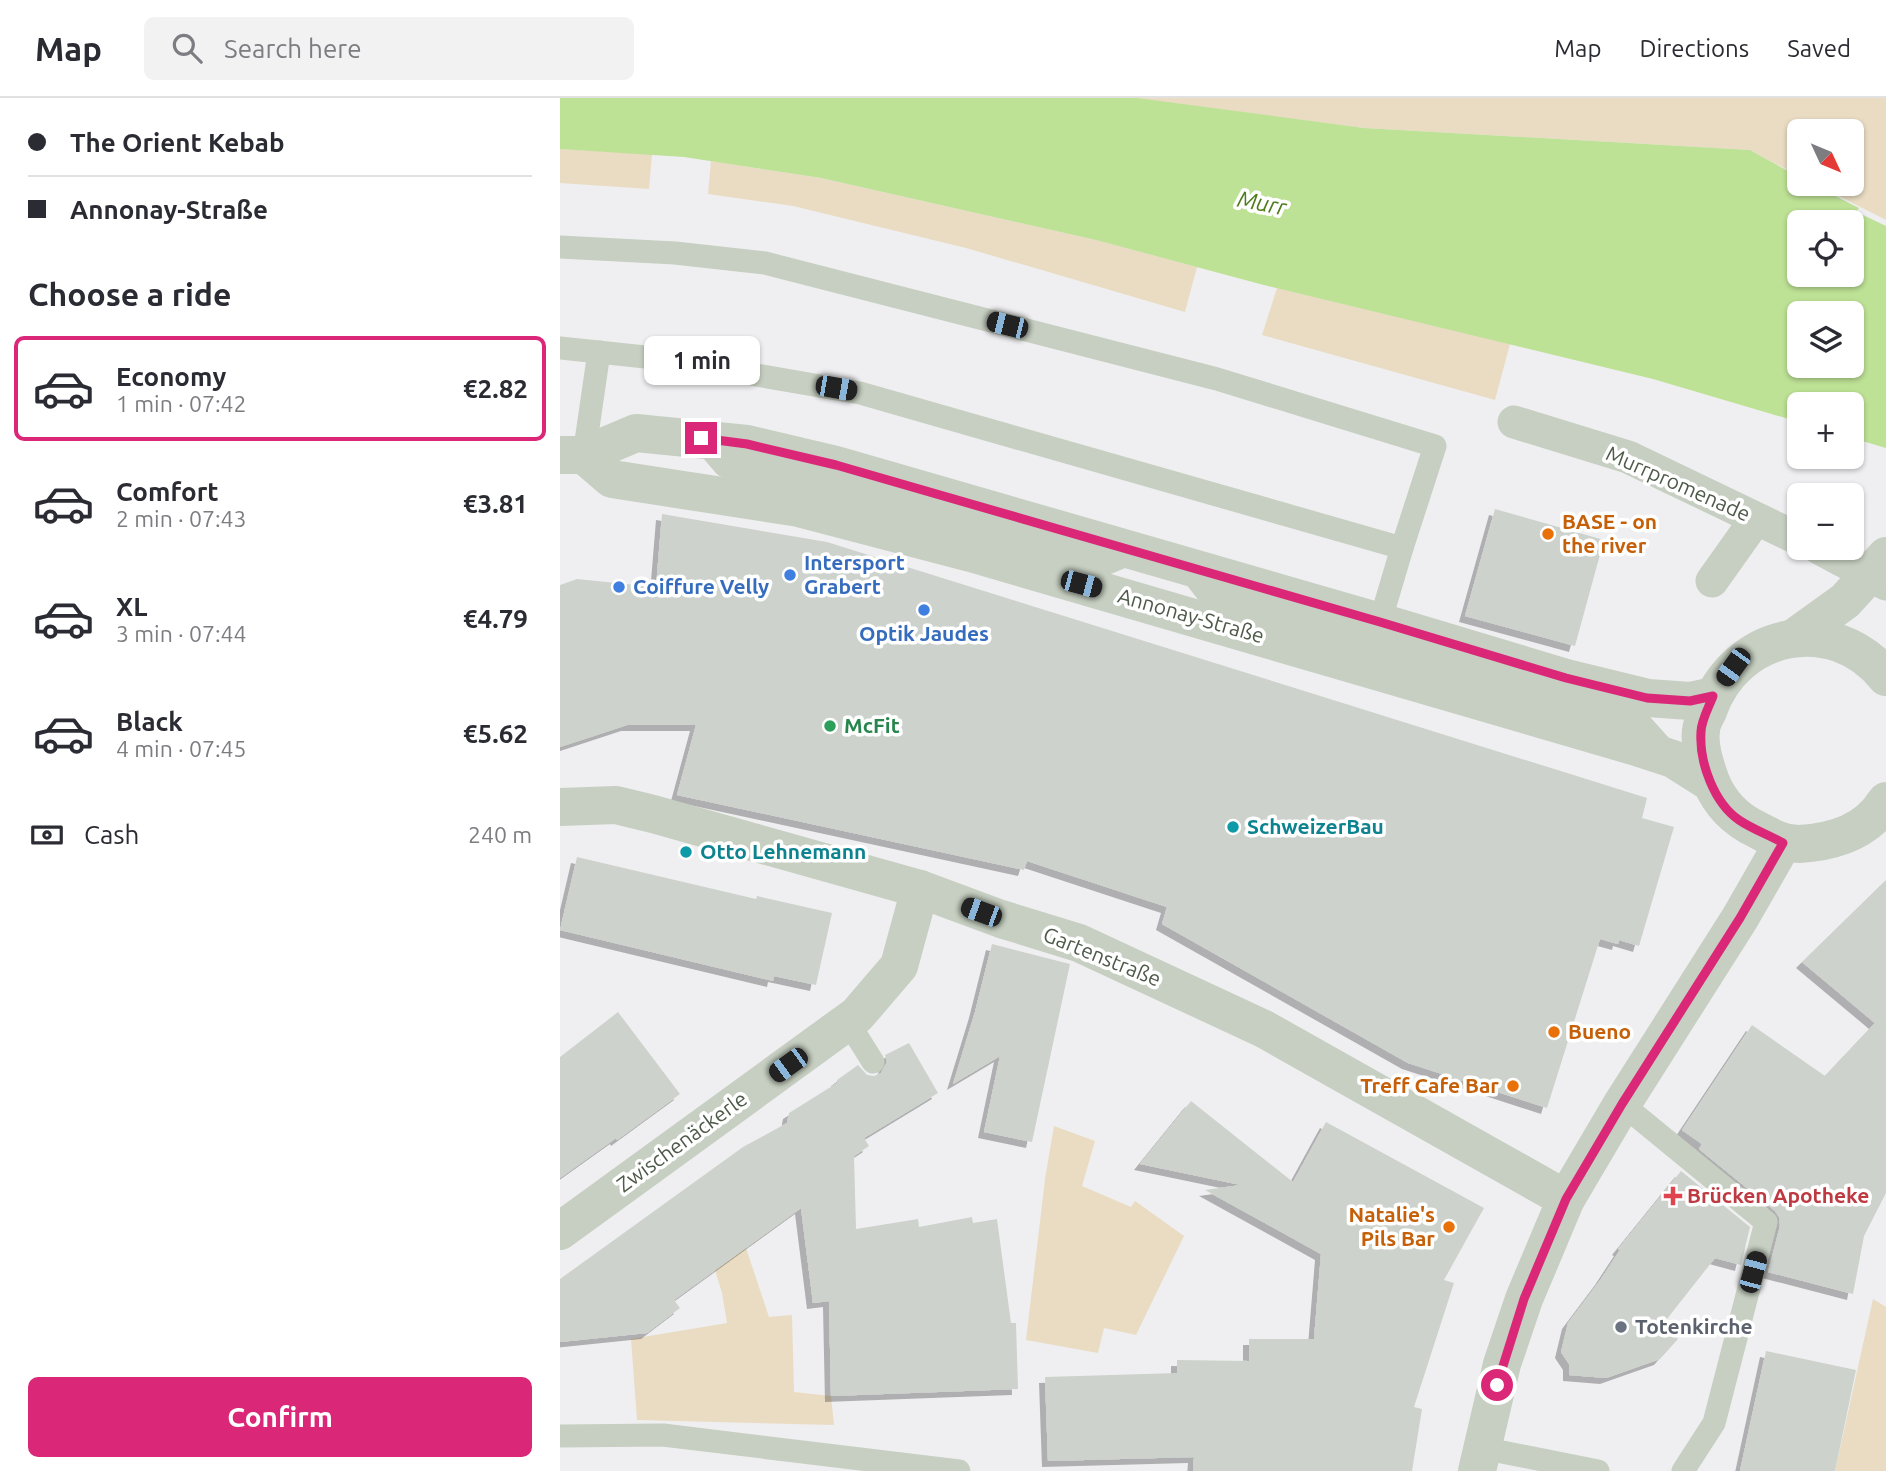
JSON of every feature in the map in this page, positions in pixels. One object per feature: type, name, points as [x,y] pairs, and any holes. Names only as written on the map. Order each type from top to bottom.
[{"type":"street","name":"Murrpromenade","points":[[1514,422],[1628,457],[1787,533]]},
{"type":"street","name":"Annonay-Straße","points":[[572,455],[636,433],[747,444],[836,465],[1119,570],[1191,592],[1673,759],[1711,783]]},
{"type":"street","name":"Annonay-Straße","points":[[572,455],[612,479],[799,508],[971,553],[1119,570]]},
{"type":"street","points":[[1712,582],[1756,519]]},
{"type":"street","points":[[1850,560],[1881,572]]},
{"type":"street","points":[[1795,637],[1881,572]]},
{"type":"street","name":"Annonay-Straße","points":[[1191,592],[1380,622],[1566,678],[1647,698],[1701,698]]},
{"type":"street","points":[[1883,814],[1853,832],[1825,842],[1783,843],[1738,819],[1721,802],[1704,762],[1700,731],[1701,698],[1733,667],[1762,647],[1795,637],[1824,638],[1852,648],[1875,664],[1886,677]]},
{"type":"street","name":"Gartenstraße","points":[[560,807],[616,804],[920,889],[1001,919],[1079,943],[1264,1029],[1566,1199]]},
{"type":"street","points":[[1480,1460],[1502,1364],[1524,1299],[1566,1199],[1622,1104],[1740,918],[1783,843]]},
{"type":"street","name":"Zwischenäckerle","points":[[560,1231],[857,1015],[899,966],[920,889]]},
{"type":"lane","points":[[560,247],[675,253],[765,263],[1217,379],[1435,446],[1380,622]]},
{"type":"lane","points":[[560,348],[664,359],[860,393],[1402,548]]},
{"type":"lane","points":[[572,455],[599,352]]},
{"type":"lane","points":[[701,438],[725,466],[831,486],[1119,570]]},
{"type":"lane","points":[[692,491],[725,466]]},
{"type":"lane","points":[[1191,592],[1639,722],[1673,759]]},
{"type":"lane","points":[[1639,722],[1701,698]]},
{"type":"lane","points":[[848,1022],[873,1062]]},
{"type":"lane","points":[[1622,1104],[1766,1222],[1714,1423],[1683,1471]]},
{"type":"lane","points":[[560,1436],[663,1435],[959,1471]]},
{"type":"lane","points":[[1480,1460],[1598,1471]]},
{"type":"shaded area","points":[[1131,98],[1886,98],[1886,220],[1839,196],[1864,196],[1864,119],[1787,119],[1787,170],[1750,150],[1364,128]]},
{"type":"shaded area","points":[[560,149],[652,154],[649,189],[560,183]]},
{"type":"shaded area","points":[[711,161],[821,178],[1096,240],[1197,267],[1185,312],[966,248],[793,206],[708,194]]},
{"type":"shaded area","points":[[1277,288],[1510,344],[1495,400],[1262,335]]},
{"type":"shaded area","points":[[1054,1126],[1095,1141],[1082,1186],[1131,1207],[1135,1201],[1184,1236],[1136,1335],[1104,1328],[1098,1353],[1026,1340]]},
{"type":"shaded area","points":[[746,1248],[769,1317],[792,1315],[794,1392],[831,1396],[834,1425],[637,1420],[631,1339],[727,1323],[715,1270]]},
{"type":"shaded area","points":[[1873,1299],[1886,1307],[1886,1471],[1835,1471]]},
{"type":"water","name":"Murr","points":[[560,98],[1137,98],[1364,128],[1750,150],[1787,170],[1787,196],[1836,196],[1859,208],[1787,210],[1787,287],[1864,287],[1864,215],[1886,226],[1886,448],[1864,442],[1864,392],[1787,392],[1787,418],[1653,379],[1260,284],[1096,240],[821,178],[684,157],[560,149]]},
{"type":"building","points":[[1495,509],[1604,540],[1575,646],[1465,616]]},
{"type":"building","name":"SchweizerBau","points":[[662,514],[827,542],[1647,798],[1642,818],[1674,827],[1639,946],[1619,940],[1618,944],[1600,939],[1547,1108],[1408,1063],[1162,924],[1167,907],[1027,861],[1024,870],[677,795],[696,725],[627,725],[560,747],[560,585],[577,579],[656,587]]},
{"type":"building","points":[[577,857],[756,899],[757,896],[832,913],[816,985],[774,976],[773,981],[560,930]]},
{"type":"building","points":[[1886,880],[1886,1193],[1864,1236],[1853,1294],[1768,1272],[1780,1226],[1779,1217],[1699,1149],[1702,1144],[1682,1130],[1752,1025],[1825,1076],[1875,1023],[1802,962]]},
{"type":"building","points":[[992,944],[1070,964],[1032,1142],[984,1132],[1000,1056],[953,1084]]},
{"type":"building","points":[[618,1012],[680,1094],[560,1178],[560,1057]]},
{"type":"building","points":[[909,1043],[938,1093],[864,1138],[869,1146],[854,1156],[856,1229],[918,1219],[919,1227],[972,1217],[973,1223],[997,1219],[1011,1323],[1016,1323],[1018,1389],[831,1396],[829,1301],[813,1303],[801,1208],[674,1300],[680,1308],[647,1333],[560,1342],[560,1279],[743,1147],[787,1123],[789,1113],[837,1083],[837,1080],[858,1065],[867,1075],[881,1073],[887,1062],[885,1055]]},
{"type":"building","points":[[1191,1101],[1293,1182],[1326,1122],[1484,1208],[1444,1280],[1454,1283],[1414,1407],[1422,1409],[1412,1471],[1193,1471],[1194,1457],[1048,1461],[1045,1377],[1177,1373],[1177,1360],[1249,1361],[1249,1339],[1314,1339],[1321,1254],[1205,1190],[1241,1185],[1140,1164]]},
{"type":"building","points":[[1681,1171],[1750,1227],[1741,1265],[1715,1258],[1663,1324],[1678,1339],[1660,1359],[1606,1378],[1569,1375],[1569,1364],[1561,1352],[1568,1323],[1601,1279],[1620,1250],[1618,1249]]},
{"type":"building","points":[[1766,1351],[1856,1370],[1835,1471],[1740,1471]]},
{"type":"place","name":"BASE - on the river","points":[[1548,534]]},
{"type":"place","name":"Intersport Grabert","points":[[790,575]]},
{"type":"place","name":"Coiffure Velly","points":[[619,587]]},
{"type":"place","name":"Optik Jaudes","points":[[924,610]]},
{"type":"place","name":"McFit","points":[[830,726]]},
{"type":"place","name":"SchweizerBau","points":[[1233,827]]},
{"type":"place","name":"Otto Lehnemann","points":[[686,852]]},
{"type":"place","name":"Bueno","points":[[1554,1032]]},
{"type":"place","name":"Treff Cafe Bar","points":[[1513,1086]]},
{"type":"place","name":"Brücken Apotheke","points":[[1673,1196]]},
{"type":"place","name":"Natalie's Pils Bar","points":[[1449,1227]]},
{"type":"place","name":"Totenkirche","points":[[1621,1327]]},
{"type":"route","points":[[701,438],[747,444],[836,465],[1566,678],[1647,698],[1690,701],[1713,696],[1700,731],[1704,762],[1711,783],[1721,802],[1738,819],[1783,843],[1740,918],[1622,1104],[1566,1199],[1524,1299],[1497,1385]]}]
